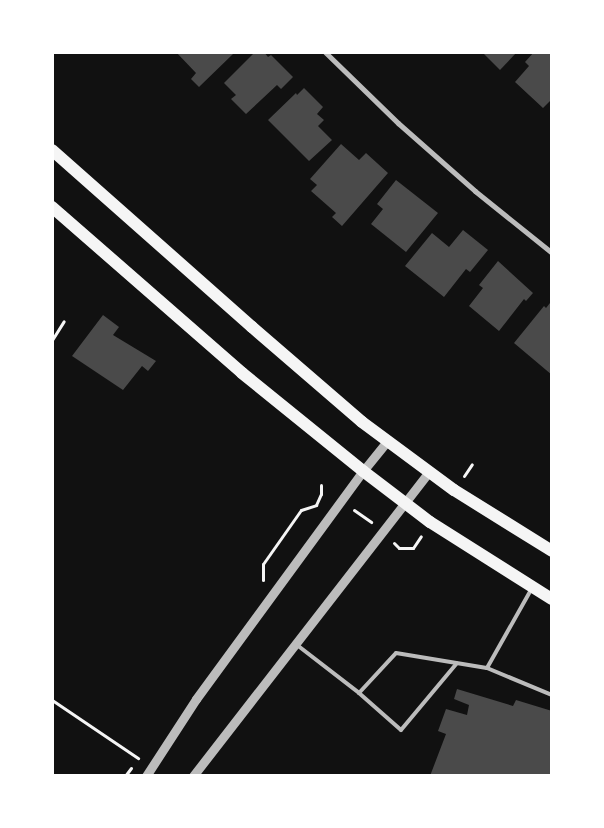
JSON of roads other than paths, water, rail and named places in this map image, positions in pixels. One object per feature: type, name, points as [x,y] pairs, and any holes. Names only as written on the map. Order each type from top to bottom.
[{"type":"main road","points":[[52,150],[252,328],[362,422],[454,490],[552,551]]},
{"type":"main road","points":[[52,206],[242,372],[363,471],[405,504],[552,600]]},
{"type":"street","points":[[324,52],[398,123],[468,185],[552,253]]},
{"type":"street","points":[[146,776],[196,699],[363,471],[388,440]]},
{"type":"street","points":[[193,776],[429,472]]},
{"type":"lane","points":[[487,668],[533,588]]},
{"type":"lane","points":[[295,644],[359,693],[401,730],[457,663]]},
{"type":"lane","points":[[359,693],[396,653],[487,668],[552,695]]}]
